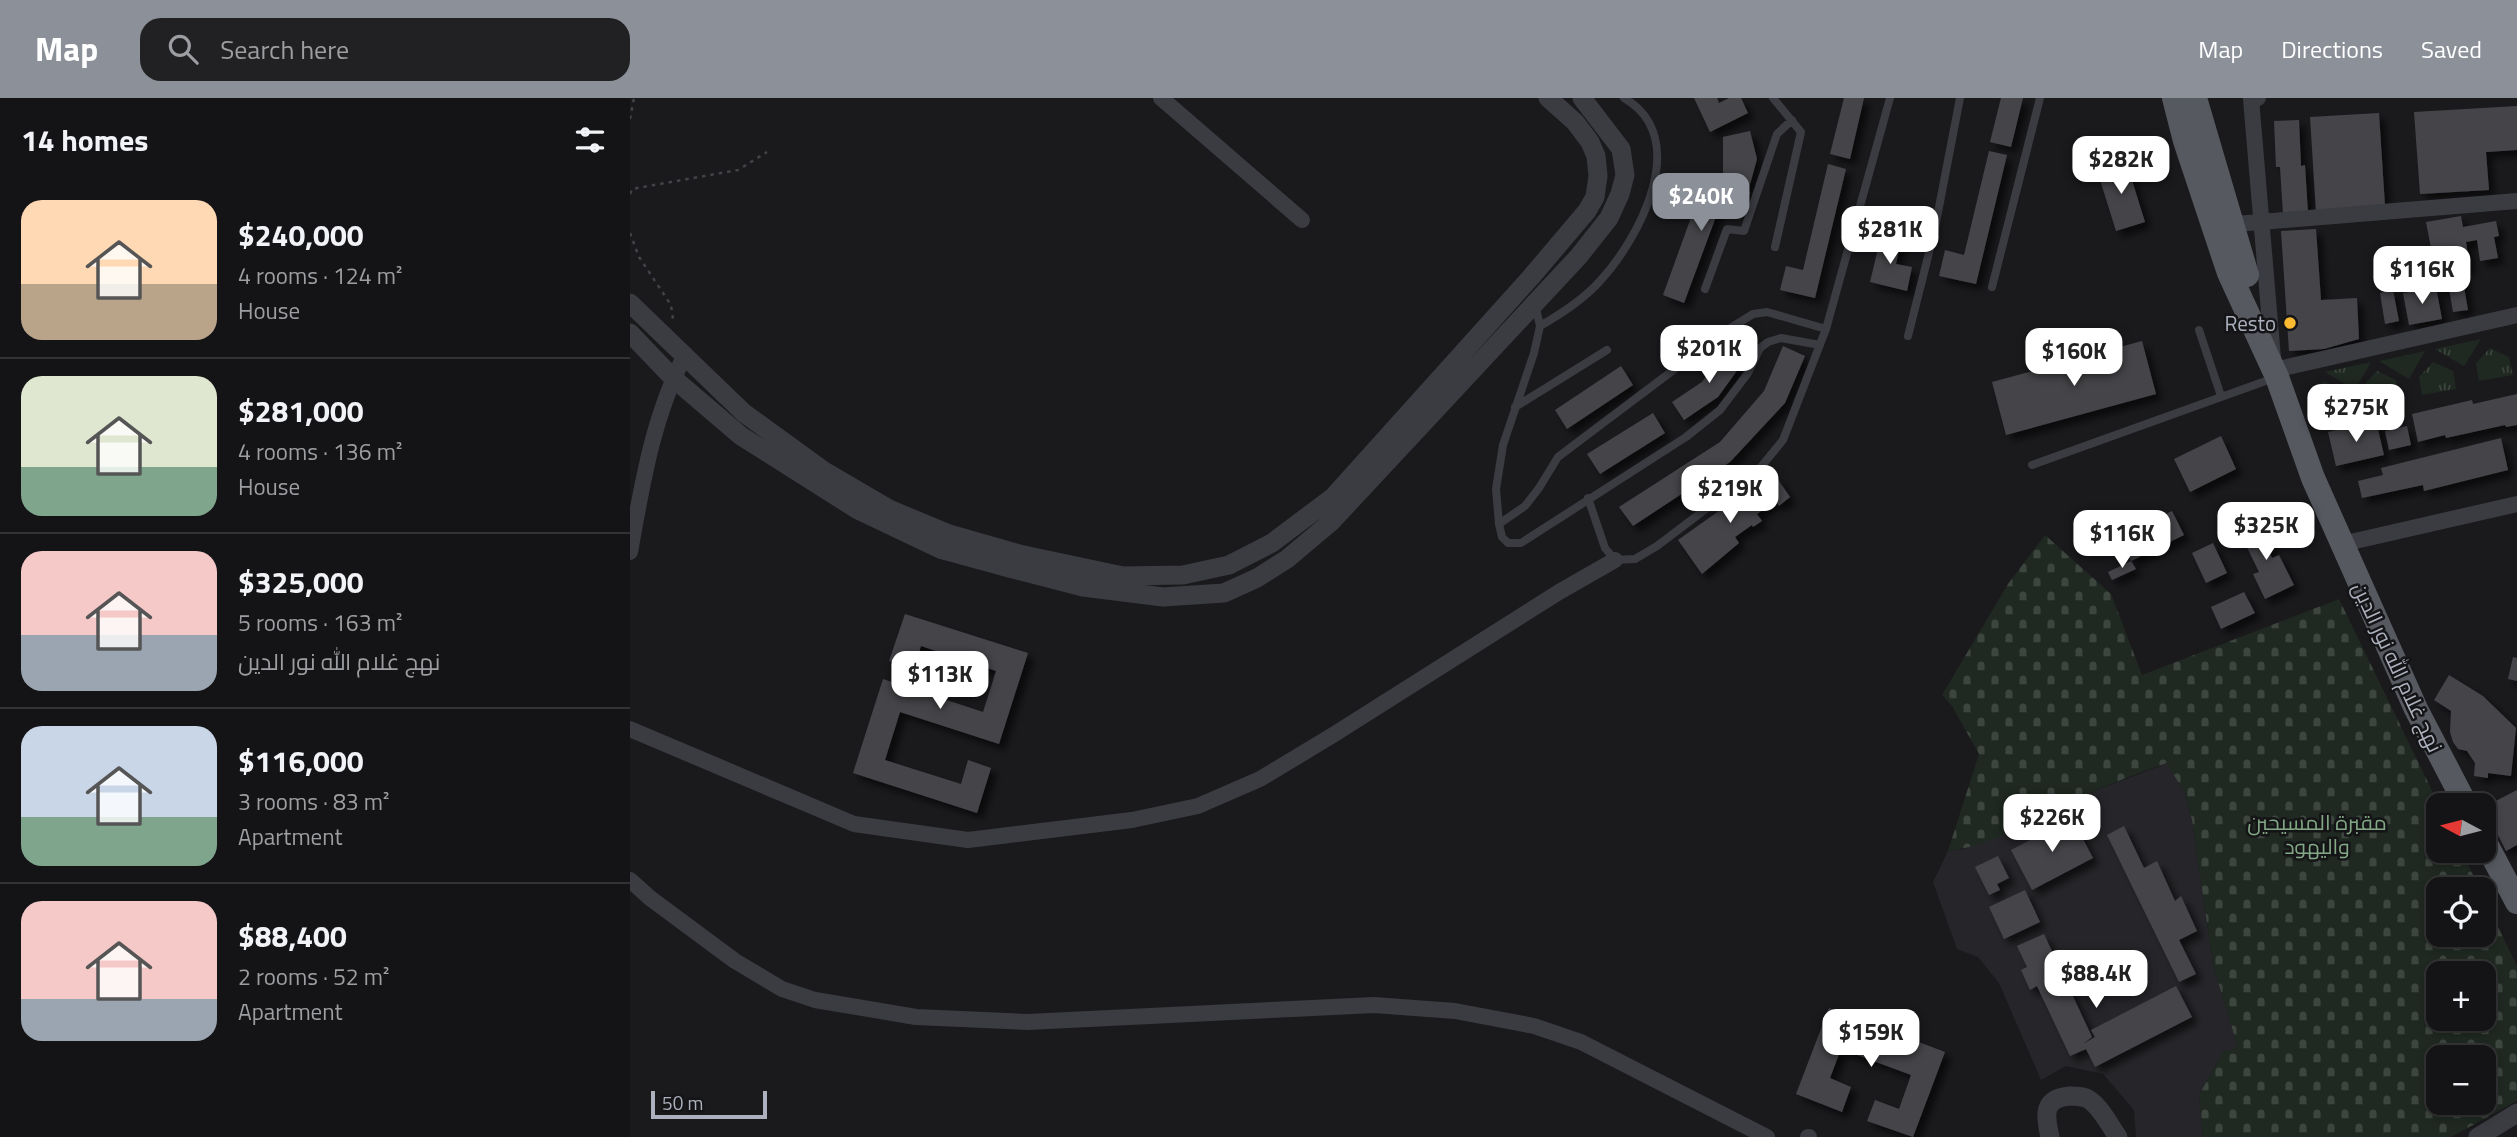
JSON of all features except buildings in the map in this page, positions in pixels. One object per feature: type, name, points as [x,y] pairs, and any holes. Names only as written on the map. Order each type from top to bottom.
[{"type":"main road","points":[[2174,98],[2185,141],[2223,225]]},
{"type":"main road","points":[[2195,98],[2223,225]]},
{"type":"main road","name":"نهج غلام الله نور الدين","points":[[2223,225],[2313,478],[2419,717],[2460,793]]},
{"type":"main road","points":[[2496,862],[2517,902]]},
{"type":"street","points":[[1161,98],[1302,220]]},
{"type":"street","points":[[630,303],[744,413],[824,471],[889,509],[949,534],[1019,554],[1123,576],[1182,575],[1229,565],[1272,543],[1333,497],[1587,211],[1597,187],[1596,156],[1590,142],[1575,122],[1548,98]]},
{"type":"street","points":[[630,333],[673,378],[741,436],[858,510],[940,549],[1083,587],[1163,597],[1224,593],[1257,578],[1287,559],[1331,522],[1579,256],[1609,218],[1625,175],[1621,149],[1582,98]]},
{"type":"street","points":[[2258,98],[2251,98],[2275,373],[2517,315]]},
{"type":"street","points":[[2223,225],[2517,201]]},
{"type":"street","points":[[630,552],[651,448],[682,353]]},
{"type":"street","points":[[2342,544],[2517,504]]},
{"type":"street","points":[[630,729],[854,824],[968,840],[1132,820],[1198,806],[1260,779],[1333,736],[1559,592],[1615,560]]},
{"type":"street","points":[[630,880],[735,961],[782,989],[815,1000],[916,1017],[1028,1022],[1374,1005],[1455,1011],[1534,1026],[1581,1042],[1767,1137]]},
{"type":"street","points":[[2050,1137],[2045,1117],[2049,1104],[2061,1097],[2076,1096],[2093,1101],[2118,1137]]},
{"type":"street","points":[[2478,1137],[2517,1113]]},
{"type":"lane","points":[[1540,326],[1565,311],[1599,284],[1642,220],[1656,174],[1658,146],[1648,122],[1631,102],[1624,98]]},
{"type":"lane","points":[[1773,98],[1801,132],[1775,247]]},
{"type":"lane","points":[[1588,498],[1605,548],[1615,560],[1635,559],[1657,546],[1760,468],[1783,440],[1826,330],[1891,98]]},
{"type":"lane","points":[[1908,336],[1934,233],[1961,98]]},
{"type":"lane","points":[[1992,287],[2040,98]]},
{"type":"lane","points":[[1705,289],[1727,229],[1744,231],[1777,134],[1792,120]]},
{"type":"lane","points":[[1534,302],[1540,326],[1534,353],[1503,445],[1496,489],[1499,524],[1502,537],[1508,543],[1521,542],[1686,437],[1720,410],[1748,373],[1760,348],[1769,342],[1781,338],[1820,345]]},
{"type":"lane","points":[[1499,524],[1525,506],[1558,457],[1724,332],[1753,314],[1768,312],[1826,330]]},
{"type":"lane","points":[[2199,330],[2221,396]]},
{"type":"lane","points":[[1516,407],[1608,350]]},
{"type":"lane","points":[[2032,465],[2221,396],[2275,373]]},
{"type":"path","points":[[630,119],[634,98]]},
{"type":"path","points":[[631,191],[738,170],[767,152]]},
{"type":"path","points":[[630,233],[639,257],[671,305],[682,353]]},
{"type":"shaded area","points":[[2168,763],[2185,794],[2192,820],[2213,965],[2238,1048],[2223,1052],[2199,1095],[2203,1137],[2136,1137],[2134,1110],[2103,1074],[2066,1066],[2041,1080],[1999,983],[1978,957],[1957,949],[1933,882],[1948,851],[1964,849],[2029,823],[2097,790]]},
{"type":"green space","points":[[2481,339],[2464,366],[2435,349]]},
{"type":"green space","points":[[2490,348],[2509,357],[2513,375],[2479,381],[2476,363]]},
{"type":"green space","points":[[2425,351],[2409,379],[2379,361]]},
{"type":"green space","points":[[2371,362],[2355,390],[2325,372]]},
{"type":"green space","points":[[2433,362],[2453,371],[2456,389],[2422,395],[2419,377]]},
{"type":"green space","points":[[2377,371],[2396,380],[2400,398],[2366,405],[2362,387]]},
{"type":"green space","points":[[2324,381],[2343,391],[2346,408],[2312,415],[2309,397]]},
{"type":"green space","name":"مقبرة المسيحين واليهود","points":[[2045,535],[2111,594],[2142,675],[2339,599],[2433,793],[2426,793],[2426,863],[2467,863],[2474,877],[2426,877],[2426,947],[2496,947],[2496,923],[2517,966],[2517,1101],[2496,1112],[2496,1045],[2426,1045],[2426,1115],[2491,1115],[2451,1137],[2203,1137],[2199,1095],[2223,1052],[2238,1048],[2213,965],[2192,820],[2185,794],[2167,763],[2097,790],[2004,835],[1948,851],[1979,754],[1952,706],[1942,695],[2008,584]]},
{"type":"place","name":"Resto","points":[[2290,323]]}]
